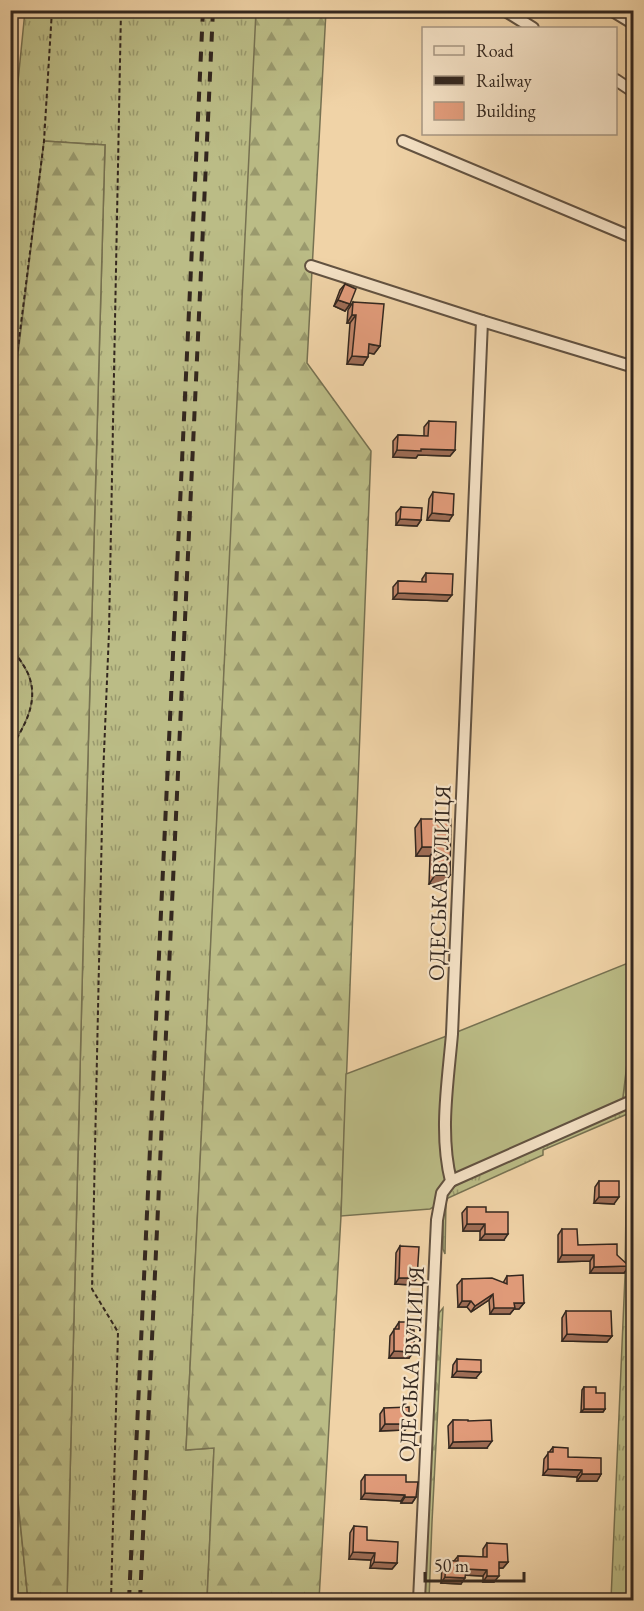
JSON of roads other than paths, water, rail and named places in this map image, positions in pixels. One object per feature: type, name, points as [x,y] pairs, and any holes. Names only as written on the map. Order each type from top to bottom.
[{"type":"street","points":[[504,10],[531,27]]},
{"type":"street","points":[[612,10],[633,24]]},
{"type":"street","points":[[617,81],[633,92]]},
{"type":"street","points":[[403,141],[633,237]]},
{"type":"street","points":[[311,266],[633,367]]},
{"type":"street","name":"ОДЕСЬКА ВУЛИЦЯ","points":[[419,1600],[437,1220],[442,1193],[451,1180],[444,1140],[452,1034],[482,321]]},
{"type":"street","points":[[451,1180],[633,1100]]},
{"type":"railway","points":[[129,1600],[203,10]]},
{"type":"railway","points":[[140,1600],[213,10]]}]
